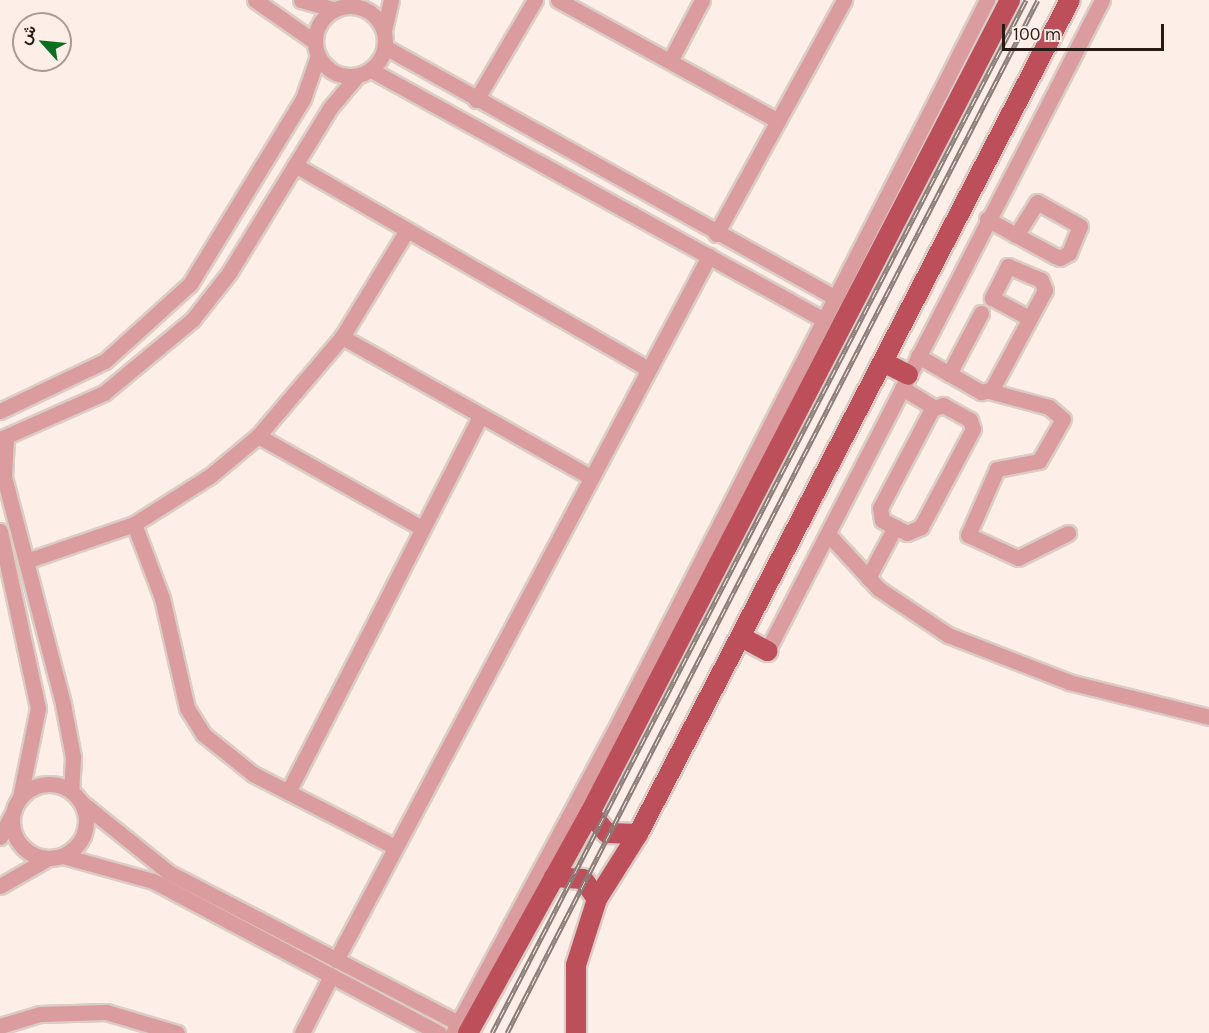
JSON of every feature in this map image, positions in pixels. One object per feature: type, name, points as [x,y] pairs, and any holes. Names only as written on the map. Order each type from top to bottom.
[{"type":"main road","points":[[460,1030],[554,877],[590,813],[1010,0]]},
{"type":"main road","points":[[576,1033],[576,965],[597,899],[638,834],[1070,0]]},
{"type":"main road","points":[[883,362],[905,382]]},
{"type":"main road","points":[[741,637],[767,651]]},
{"type":"main road","points":[[590,813],[607,833],[638,834]]},
{"type":"main road","points":[[554,877],[583,879],[597,899]]},
{"type":"street","points":[[255,0],[316,49],[341,76],[356,77]]},
{"type":"street","points":[[301,0],[348,5],[370,12],[384,30]]},
{"type":"street","points":[[63,856],[82,839],[86,827],[76,797],[69,731],[2,467],[3,438],[104,393],[172,339],[229,273],[337,98],[356,77],[371,70],[385,47],[384,30],[391,0]]},
{"type":"street","points":[[476,100],[535,0]]},
{"type":"street","points":[[558,0],[778,121]]},
{"type":"street","points":[[670,62],[702,0]]},
{"type":"street","points":[[716,234],[844,0]]},
{"type":"street","points":[[20,797],[39,785],[76,797],[168,872],[336,960],[460,1030],[987,0]]},
{"type":"street","points":[[767,651],[987,219],[1102,0]]},
{"type":"street","points":[[0,411],[105,360],[190,284],[303,99],[320,23],[348,5]]},
{"type":"street","points":[[385,47],[716,234],[836,298]]},
{"type":"street","points":[[371,70],[824,320]]},
{"type":"street","points":[[295,165],[648,369]]},
{"type":"street","points":[[987,219],[1016,235]]},
{"type":"street","points":[[26,561],[134,524],[210,476],[258,436],[342,337],[407,230]]},
{"type":"street","points":[[336,960],[589,476],[709,256]]},
{"type":"street","points":[[765,287],[775,266]]},
{"type":"street","points":[[949,374],[981,313]]},
{"type":"street","points":[[989,392],[1029,318]]},
{"type":"street","points":[[342,337],[589,476]]},
{"type":"street","points":[[918,356],[949,374],[989,392],[1049,407],[1063,419],[1039,461],[998,469],[968,535],[1018,558],[1068,533]]},
{"type":"street","points":[[905,382],[934,407]]},
{"type":"street","points":[[943,405],[967,418],[972,432],[921,527],[910,533],[882,520],[880,508],[934,407],[943,405]]},
{"type":"street","points":[[288,792],[480,416]]},
{"type":"street","points":[[258,436],[422,528]]},
{"type":"street","points":[[134,524],[162,597],[194,720],[229,757],[288,792],[395,848]]},
{"type":"street","points":[[868,578],[895,527]]},
{"type":"street","points":[[0,531],[5,571],[38,708],[20,797],[0,837]]},
{"type":"street","points":[[828,534],[868,578],[927,624],[1010,663],[1209,717]]},
{"type":"street","points":[[12,814],[19,844],[47,859]]},
{"type":"street","points":[[0,886],[47,859],[63,856],[153,881],[439,1033]]},
{"type":"street","points":[[302,1033],[331,976]]},
{"type":"street","points":[[0,1026],[40,1014],[106,1012],[177,1033]]},
{"type":"railway","points":[[492,1033],[1026,0]]},
{"type":"railway","points":[[507,1033],[1038,0]]}]
